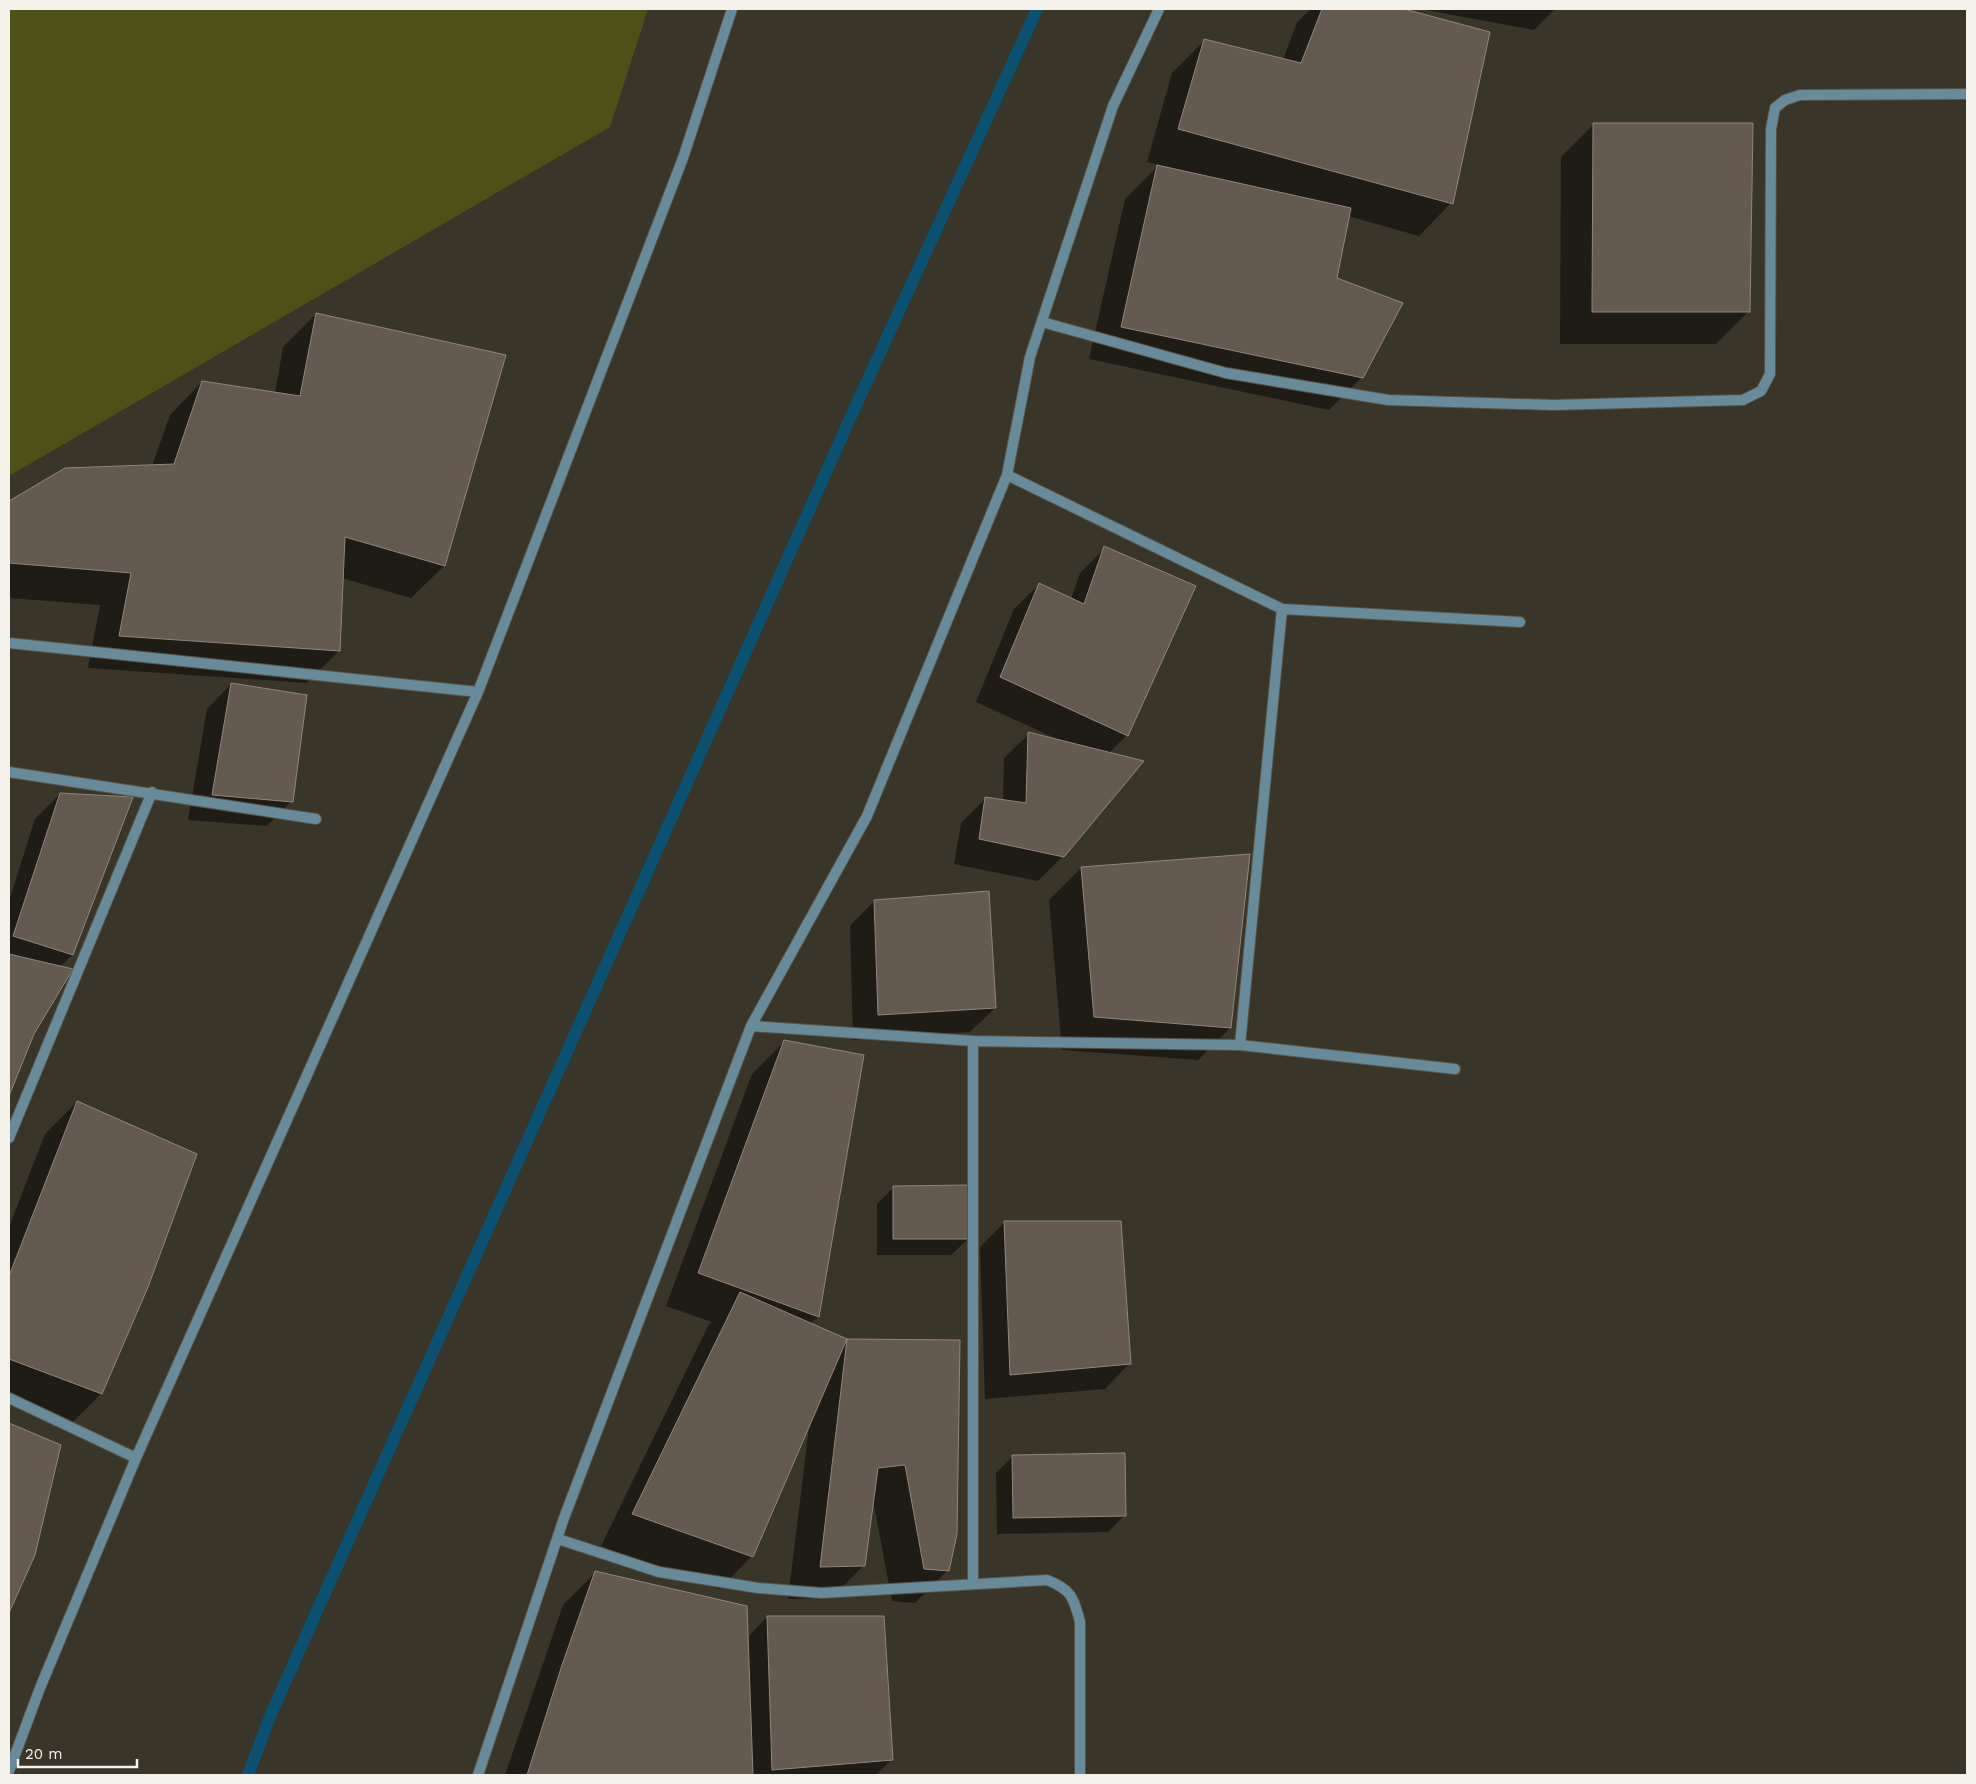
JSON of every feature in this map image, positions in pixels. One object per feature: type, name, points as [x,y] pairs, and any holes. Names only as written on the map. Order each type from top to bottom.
[{"type":"street","points":[[9,1772],[40,1688],[136,1458],[478,692],[683,158],[732,9]]},
{"type":"street","points":[[478,1775],[564,1518],[751,1026],[867,816],[1007,475],[1030,357],[1113,106],[1159,9]]},
{"type":"street","points":[[1042,322],[1226,373],[1388,400],[1553,405],[1743,400],[1761,391],[1770,374],[1771,129],[1775,108],[1785,100],[1800,95],[1967,94]]},
{"type":"street","points":[[1007,475],[1282,608],[1520,622]]},
{"type":"street","points":[[1240,1045],[1282,608]]},
{"type":"street","points":[[9,643],[478,692]]},
{"type":"street","points":[[9,772],[152,792],[316,819]]},
{"type":"street","points":[[9,1138],[152,792]]},
{"type":"street","points":[[751,1026],[973,1041],[1240,1045],[1455,1068]]},
{"type":"street","points":[[973,1041],[973,1584]]},
{"type":"street","points":[[9,1398],[136,1458]]},
{"type":"street","points":[[558,1539],[659,1572],[758,1588],[821,1594],[1047,1580],[1062,1586],[1075,1602],[1080,1622],[1080,1775]]},
{"type":"shaded area","points":[[9,9],[648,9],[610,127],[9,476]]},
{"type":"building","points":[[1322,9],[1404,9],[1490,32],[1453,204],[1178,129],[1204,39],[1301,63]]},
{"type":"building","points":[[1593,123],[1753,123],[1750,312],[1592,312]]},
{"type":"building","points":[[1157,165],[1351,208],[1337,278],[1403,303],[1363,378],[1121,327]]},
{"type":"building","points":[[316,313],[506,355],[445,566],[345,537],[340,651],[119,636],[131,573],[9,563],[9,501],[65,468],[174,464],[202,381],[300,396]]},
{"type":"building","points":[[1104,546],[1196,586],[1128,736],[1000,677],[1039,583],[1084,604]]},
{"type":"building","points":[[231,683],[307,695],[293,802],[212,795]]},
{"type":"building","points":[[1028,732],[1144,761],[1064,857],[979,839],[985,797],[1026,803]]},
{"type":"building","points":[[60,793],[133,797],[73,955],[13,936]]},
{"type":"building","points":[[1250,854],[1231,1028],[1094,1017],[1081,867]]},
{"type":"building","points":[[989,891],[996,1008],[878,1015],[874,900]]},
{"type":"building","points":[[9,954],[73,969],[34,1034],[9,1096]]},
{"type":"building","points":[[784,1040],[864,1055],[819,1317],[698,1273]]},
{"type":"building","points":[[77,1101],[197,1154],[148,1287],[102,1394],[9,1359],[9,1276]]},
{"type":"building","points":[[969,1185],[969,1239],[893,1239],[893,1186]]},
{"type":"building","points":[[1004,1221],[1121,1221],[1131,1364],[1010,1375]]},
{"type":"building","points":[[740,1292],[847,1339],[753,1557],[632,1514]]},
{"type":"building","points":[[847,1339],[960,1340],[957,1534],[949,1571],[924,1569],[905,1465],[878,1468],[865,1566],[820,1567]]},
{"type":"building","points":[[9,1423],[61,1445],[35,1555],[9,1613]]},
{"type":"building","points":[[1125,1453],[1126,1516],[1013,1518],[1012,1455]]},
{"type":"building","points":[[595,1571],[747,1606],[753,1775],[527,1775],[562,1665]]},
{"type":"building","points":[[767,1616],[884,1616],[893,1760],[772,1770]]},
{"type":"waterway","points":[[248,1775],[271,1714],[853,412],[1037,9]]}]
